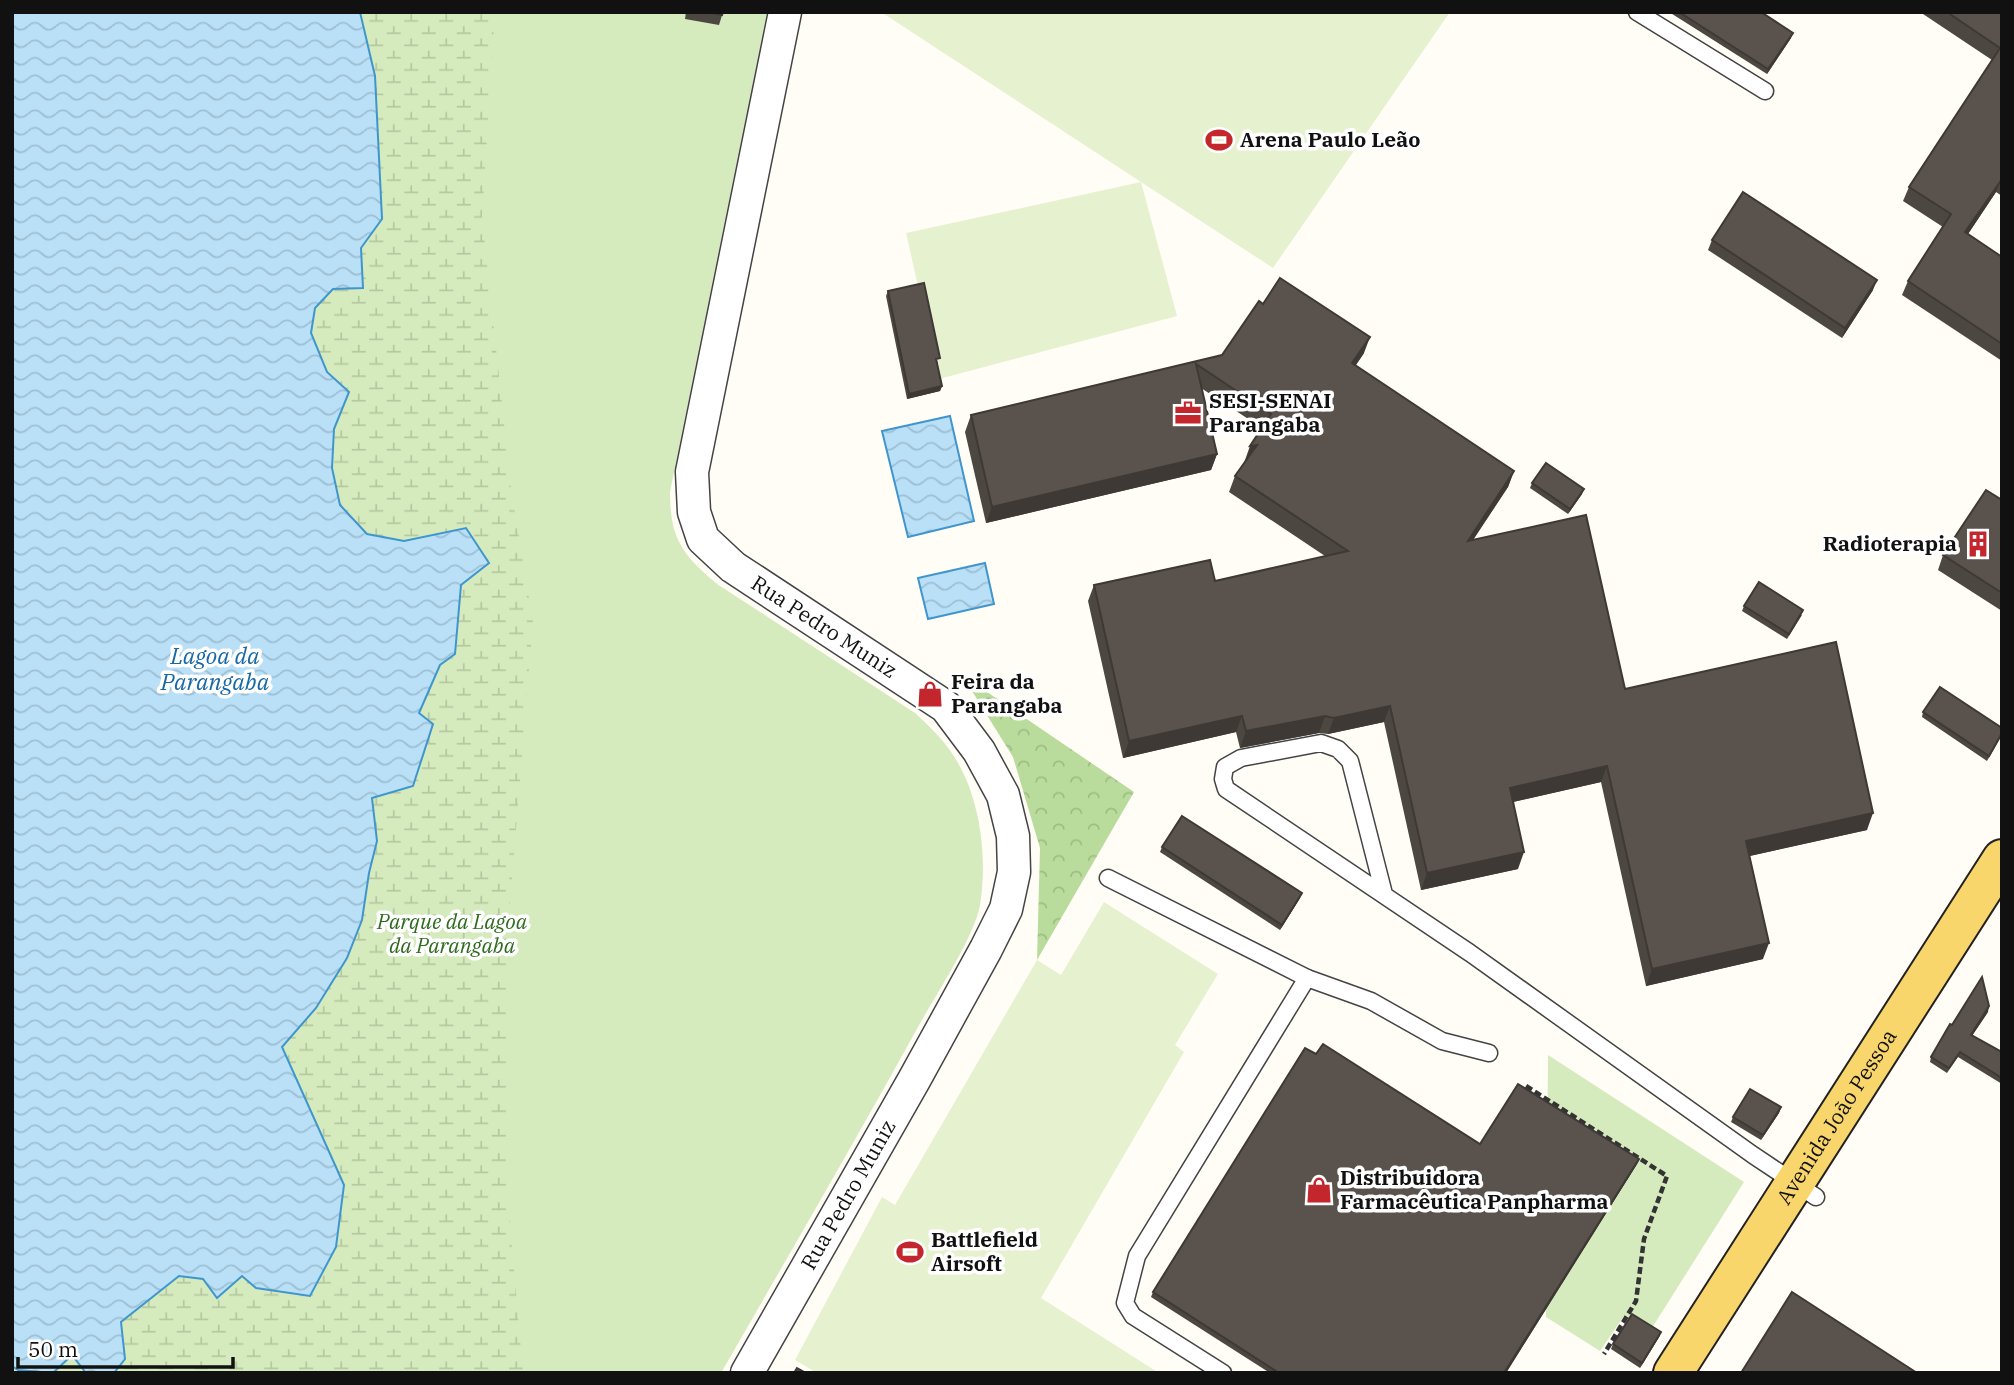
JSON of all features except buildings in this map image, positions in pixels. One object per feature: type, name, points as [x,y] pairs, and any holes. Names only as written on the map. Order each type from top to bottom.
[{"type":"main road","name":"Avenida João Pessoa","points":[[1705,1373],[1806,1190],[2002,859]]},
{"type":"main road","name":"Avenida João Pessoa","points":[[1673,1373],[1806,1190],[2002,907]]},
{"type":"street","name":"Rua Pedro Muniz","points":[[747,1373],[986,949],[1006,909],[1014,872],[1013,836],[1003,795],[979,751],[946,707],[733,567],[703,540],[694,512],[692,472],[785,12]]},
{"type":"lane","points":[[1637,12],[1765,91]]},
{"type":"lane","points":[[1384,894],[1350,761],[1338,748],[1321,744],[1241,758],[1225,767],[1223,779],[1226,789],[1384,894],[1806,1190]]},
{"type":"lane","points":[[1108,878],[1307,978],[1371,1001],[1442,1041],[1489,1053]]},
{"type":"lane","points":[[1223,1373],[1133,1316],[1125,1303],[1128,1284],[1137,1256],[1307,978]]},
{"type":"path","points":[[1526,1086],[1667,1176],[1644,1239],[1636,1301],[1604,1354]]},
{"type":"green space","name":"Parque da Lagoa da Parangaba","points":[[12,12],[767,12],[670,492],[676,535],[687,555],[717,584],[915,713],[939,736],[961,768],[969,786],[979,826],[983,866],[980,905],[962,950],[721,1373],[12,1373]]},
{"type":"green space","points":[[360,12],[495,12],[482,217],[511,489],[533,622],[509,913],[506,1179],[523,1373],[114,1373],[125,1359],[121,1323],[179,1276],[203,1279],[242,1276],[344,1185],[281,1047],[316,1008],[369,873],[377,841],[372,798],[418,713],[440,665],[455,654],[466,528],[404,541],[367,534],[340,505],[332,468],[334,429],[349,392],[327,372],[311,333],[315,308],[333,289],[363,288],[361,248],[382,219],[375,76]]},
{"type":"green space","name":"Arena Paulo Leão","points":[[881,12],[1450,12],[1273,268]]},
{"type":"green space","points":[[1141,182],[1177,316],[939,379],[906,233]]},
{"type":"green space","points":[[962,675],[1134,792],[1037,960],[1040,848],[1013,757]]},
{"type":"green space","points":[[1104,902],[1218,974],[1175,1045],[1184,1052],[1041,1298],[1159,1373],[817,1373],[795,1360],[882,1197],[895,1205],[1037,960],[1061,975]]},
{"type":"green space","points":[[1548,1055],[1744,1182],[1650,1331],[1624,1316],[1600,1351],[1546,1317]]},
{"type":"water","name":"Lagoa da Parangaba","points":[[12,12],[360,12],[375,76],[382,219],[361,248],[363,288],[333,289],[315,308],[311,333],[327,372],[349,392],[334,429],[332,468],[340,505],[367,534],[404,541],[466,528],[489,563],[461,585],[455,654],[440,665],[419,713],[433,724],[413,786],[372,798],[377,841],[362,920],[347,958],[316,1008],[282,1047],[344,1185],[336,1247],[310,1296],[256,1288],[242,1276],[217,1298],[203,1279],[179,1276],[121,1322],[125,1359],[114,1373],[86,1373],[72,1355],[53,1373],[18,1370],[12,1366]]},
{"type":"water","points":[[950,416],[974,521],[908,537],[882,431]]},
{"type":"water","points":[[985,563],[994,604],[928,619],[918,578]]},
{"type":"place","name":"Arena Paulo Leão","points":[[1219,140]]},
{"type":"place","name":"SESI-SENAI Parangaba","points":[[1188,413]]},
{"type":"place","name":"Radioterapia","points":[[1978,544]]},
{"type":"place","name":"Feira da Parangaba","points":[[930,694]]},
{"type":"place","name":"Distribuidora Farmacêutica Panpharma","points":[[1319,1190]]},
{"type":"place","name":"Battlefield Airsoft","points":[[910,1252]]}]
